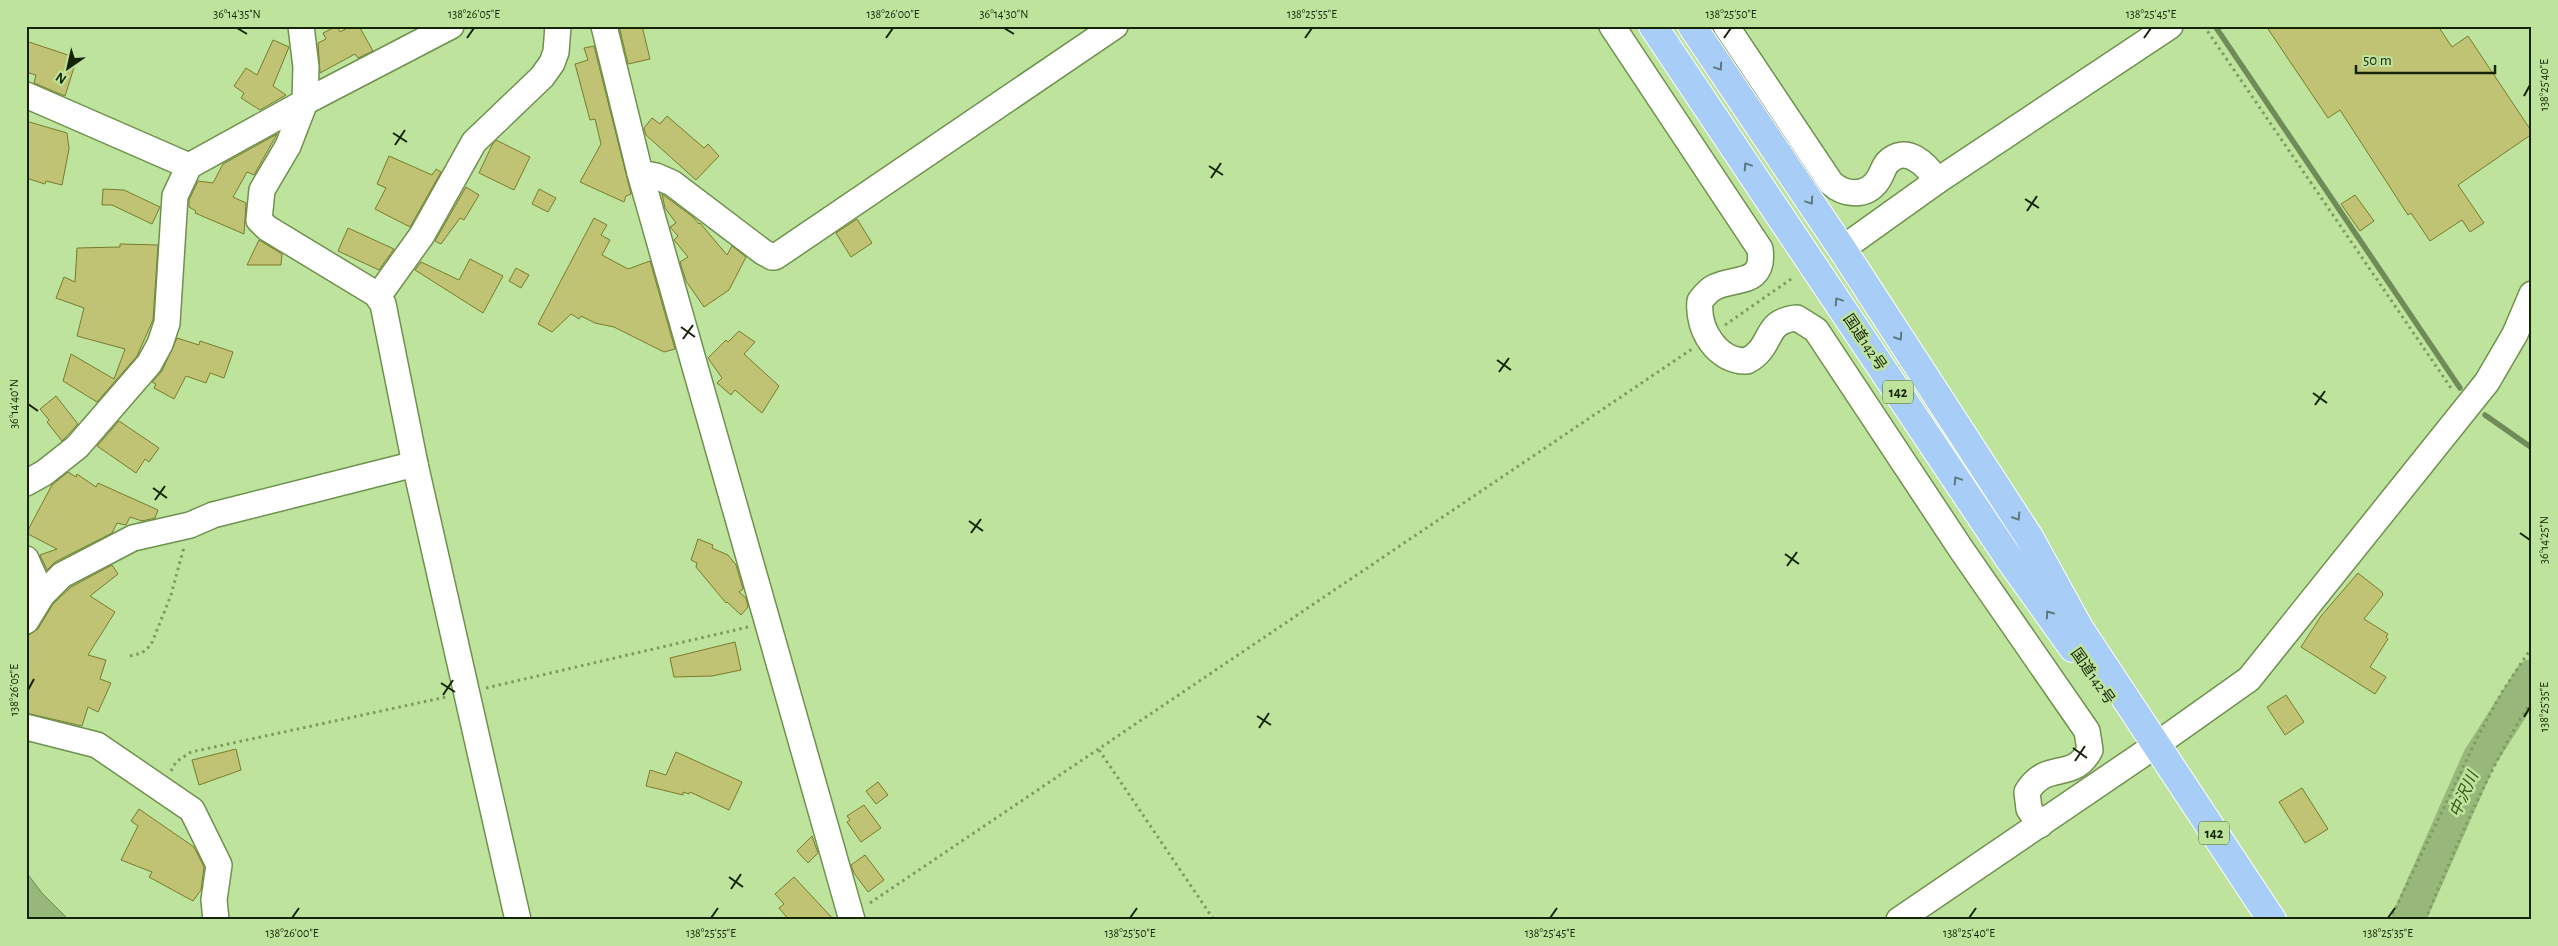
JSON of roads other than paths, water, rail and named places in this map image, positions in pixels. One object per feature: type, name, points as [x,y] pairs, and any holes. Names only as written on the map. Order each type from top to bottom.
[{"type":"highway","name":"国道142号","points":[[1653,26],[2008,557],[2122,716],[2156,746]]},
{"type":"highway","name":"国道142号","points":[[1692,26],[1842,249],[2030,536],[2079,628],[2272,920]]},
{"type":"street","points":[[301,26],[306,67],[305,102],[291,139],[262,190],[259,220],[267,228],[376,294],[383,304],[415,464],[518,920]]},
{"type":"street","points":[[26,483],[44,473],[77,447],[149,364],[160,344],[167,323],[175,196],[189,166],[305,102],[451,26]]},
{"type":"street","points":[[376,294],[384,288],[422,235],[474,142],[547,70],[556,52],[558,26]]},
{"type":"street","points":[[604,26],[640,173],[851,918]]},
{"type":"street","points":[[640,173],[656,176],[672,183],[764,252],[772,257],[776,257],[1115,26]]},
{"type":"street","points":[[1612,26],[1760,249],[1759,266],[1754,274],[1747,280],[1714,287],[1700,301],[1700,322],[1709,337],[1728,359],[1747,361],[1763,349],[1778,322],[1797,318],[1807,322],[1816,330],[1904,459],[1967,557],[2087,731],[2090,750],[2080,765],[2072,769],[2046,773],[2039,777],[2027,792],[2029,809],[2040,825]]},
{"type":"street","points":[[1726,26],[1831,183],[1840,192],[1855,194],[1866,190],[1877,181],[1888,162],[1899,156],[1914,156],[1923,162],[1937,181]]},
{"type":"street","points":[[1842,249],[1937,181],[2170,26]]},
{"type":"street","points":[[26,95],[189,166]]},
{"type":"street","points":[[1899,920],[1926,913],[2040,825],[2156,746],[2249,679],[2466,410],[2502,358],[2532,294]]},
{"type":"street","points":[[26,621],[42,595],[62,574],[133,538],[190,525],[213,515],[415,464]]},
{"type":"street","points":[[26,559],[42,595]]},
{"type":"street","points":[[26,727],[97,745],[192,810],[219,865],[214,900],[216,920]]},
{"type":"waterway","points":[[2215,26],[2460,388]]},
{"type":"waterway","points":[[2485,415],[2532,448]]},
{"type":"waterway","name":"中沢川","points":[[2408,920],[2479,759],[2532,676]]}]
